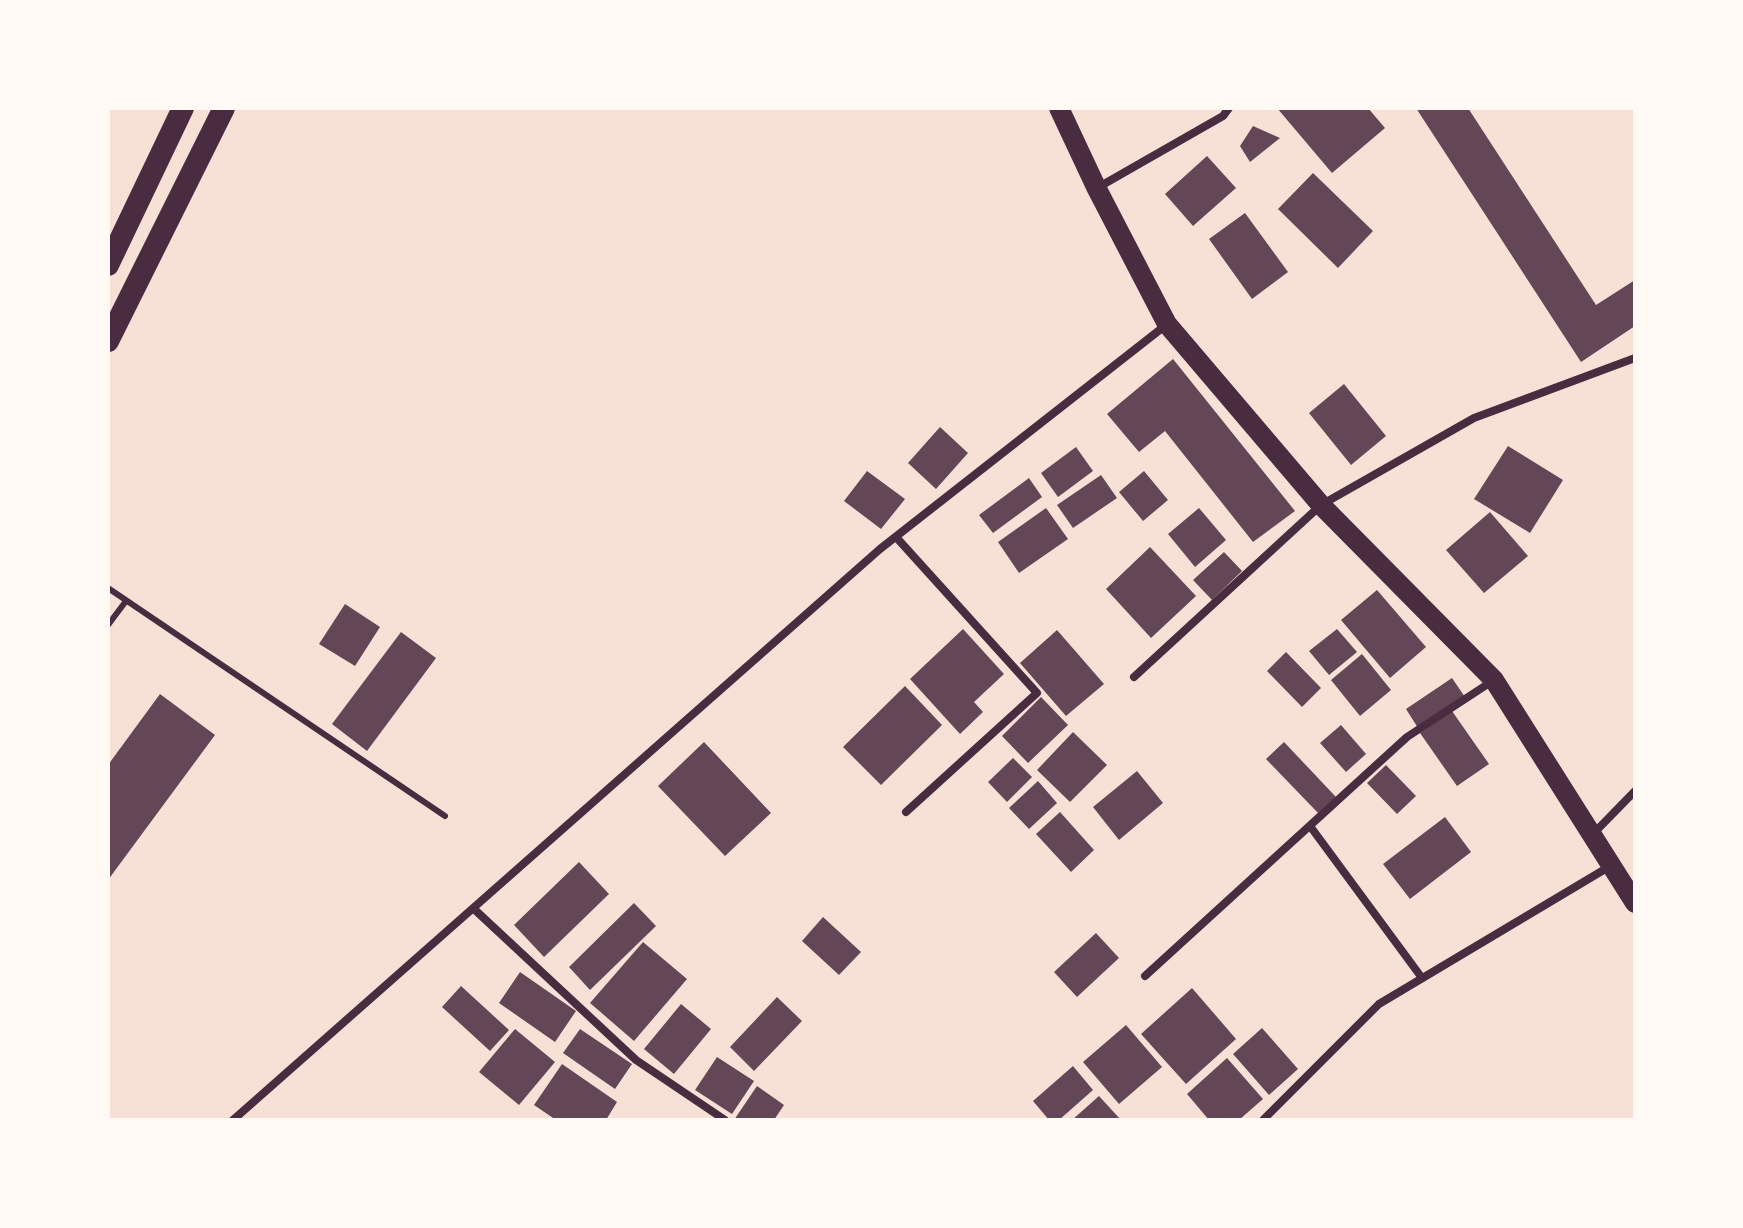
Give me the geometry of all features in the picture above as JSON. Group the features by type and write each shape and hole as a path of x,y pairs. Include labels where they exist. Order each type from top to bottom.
{"highway":[{"path":"108,265 183,108"},
{"path":"108,341 224,108"}],"main road":[{"path":"1059,108 1167,324 1321,505 1494,680 1635,903"}],"street":[{"path":"1097,189 1223,116 1229,108"},
{"path":"233,1120 896,537 1167,324"},
{"path":"1134,677 1321,505 1474,418 1635,358"},
{"path":"896,537 1037,693 906,812"},
{"path":"1145,976 1407,737 1494,680"},
{"path":"1592,835 1635,791"},
{"path":"1310,826 1422,978"},
{"path":"1263,1120 1379,1004 1612,865"},
{"path":"474,909 636,1060 725,1120"}],"lane":[{"path":"108,588 445,816"},
{"path":"108,625 126,601"}],"building":[{"path":"1277,108 1368,108 1385,128 1332,173"},
{"path":"1416,108 1468,108 1596,305 1635,280 1635,326 1581,362"},
{"path":"1253,126 1280,138 1250,162 1240,146"},
{"path":"1207,156 1236,188 1193,226 1165,194"},
{"path":"1313,173 1373,231 1338,268 1278,209"},
{"path":"1245,213 1288,272 1252,299 1209,239"},
{"path":"1173,359 1295,511 1253,542 1165,431 1139,452 1107,414"},
{"path":"1344,384 1386,436 1351,465 1309,413"},
{"path":"940,427 968,453 936,489 908,463"},
{"path":"1508,446 1563,480 1530,533 1474,499"},
{"path":"1076,447 1093,471 1058,497 1041,473"},
{"path":"867,471 905,499 881,529 844,501"},
{"path":"1144,471 1168,500 1143,521 1119,492"},
{"path":"1101,475 1117,498 1073,528 1057,505"},
{"path":"1029,478 1042,497 993,533 979,515"},
{"path":"1046,508 1068,539 1019,573 998,542"},
{"path":"1199,508 1226,540 1195,567 1168,534"},
{"path":"1490,512 1528,556 1484,593 1446,550"},
{"path":"1150,547 1196,596 1151,638 1106,589"},
{"path":"1224,552 1242,571 1212,600 1193,580"},
{"path":"1377,590 1426,647 1390,678 1341,620"},
{"path":"345,604 380,627 355,666 319,644"},
{"path":"963,629 1004,674 974,702 983,712 960,734 910,679"},
{"path":"1337,629 1357,652 1329,675 1309,651"},
{"path":"1057,630 1104,684 1066,716 1020,663"},
{"path":"401,632 436,658 367,751 332,724"},
{"path":"1286,652 1321,688 1302,707 1267,671"},
{"path":"1362,654 1391,690 1360,716 1331,680"},
{"path":"1452,678 1465,697 1418,728 1406,709"},
{"path":"905,686 942,725 881,785 843,747"},
{"path":"160,694 215,735 108,880 108,765"},
{"path":"1041,697 1068,725 1028,763 1002,736"},
{"path":"1452,711 1489,764 1457,786 1420,733"},
{"path":"1341,725 1366,754 1346,772 1320,743"},
{"path":"1073,732 1107,765 1070,802 1037,770"},
{"path":"704,742 771,813 725,856 658,786"},
{"path":"1284,742 1336,797 1319,814 1266,759"},
{"path":"1013,758 1032,777 1007,802 988,782"},
{"path":"1386,765 1416,796 1397,814 1367,783"},
{"path":"1137,771 1163,803 1119,840 1093,807"},
{"path":"1038,781 1057,803 1029,829 1009,808"},
{"path":"1060,812 1094,850 1071,872 1036,834"},
{"path":"1445,817 1471,852 1410,899 1383,864"},
{"path":"579,862 609,894 544,957 514,925"},
{"path":"634,903 656,926 590,990 569,967"},
{"path":"823,917 861,952 839,975 802,941"},
{"path":"1096,933 1119,958 1077,997 1054,972"},
{"path":"643,942 687,979 634,1041 590,1003"},
{"path":"520,972 576,1011 555,1042 499,1003"},
{"path":"461,986 509,1030 490,1051 442,1007"},
{"path":"1192,988 1236,1039 1186,1084 1141,1034"},
{"path":"777,997 802,1021 754,1071 730,1047"},
{"path":"681,1004 711,1029 674,1074 644,1049"},
{"path":"1126,1025 1162,1067 1119,1104 1083,1062"},
{"path":"1262,1028 1298,1069 1269,1095 1233,1054"},
{"path":"515,1029 555,1062 519,1105 479,1072"},
{"path":"580,1029 632,1064 615,1089 563,1053"},
{"path":"717,1057 754,1081 732,1114 695,1090"},
{"path":"1227,1058 1263,1099 1239,1120 1209,1120 1187,1094"},
{"path":"562,1064 617,1102 606,1120 556,1120 534,1105"},
{"path":"1073,1066 1093,1090 1059,1120 1049,1120 1033,1101"},
{"path":"757,1086 784,1105 774,1120 734,1120"},
{"path":"1099,1096 1121,1120 1072,1120"}]}
